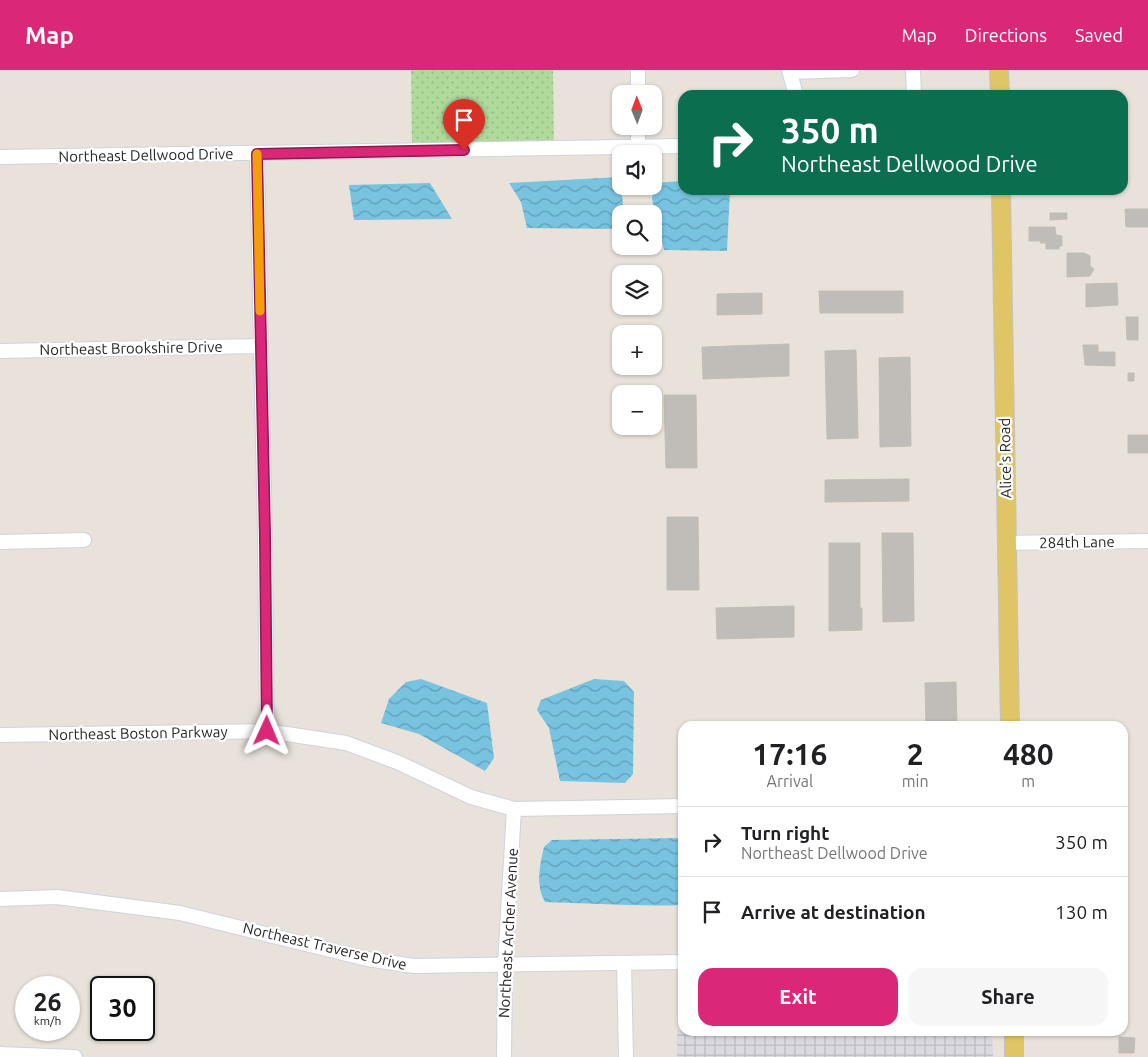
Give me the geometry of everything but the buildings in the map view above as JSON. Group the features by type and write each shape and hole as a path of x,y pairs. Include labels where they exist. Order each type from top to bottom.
{"main road":[{"path":"999,70 1000,90"},
{"name":"Alice's Road","path":"1001,195 1010,721"},
{"path":"1014,1036 1014,1057"}],"street":[{"path":"638,70 638,85"},
{"path":"795,90 789,71 852,70"},
{"path":"914,70 914,90"},
{"name":"Northeast Dellwood Drive","path":"662,146 678,146"},
{"name":"Northeast Dellwood Drive","path":"0,158 612,147"},
{"path":"257,154 267,731"},
{"name":"Northeast Brookshire Drive","path":"0,351 261,346"},
{"path":"0,542 84,540"},
{"name":"284th Lane","path":"1007,543 1148,541"},
{"name":"Northeast Boston Parkway","path":"0,736 267,731 346,743 397,762 471,797 514,809 678,806"},
{"name":"Northeast Archer Avenue","path":"504,1057 505,964 514,809"},
{"name":"Northeast Traverse Drive","path":"0,899 57,897 180,913 367,959 414,966 678,962"},
{"path":"624,962 626,1057"},
{"path":"0,1054 75,1057"}],"shaded area":[{"path":"677,1030 678,1036 992,1036 993,1057 677,1057"}],"green space":[{"path":"411,70 553,70 554,141 412,145"}],"water":[{"path":"612,177 612,195 622,195 623,205 612,205 612,229 527,228 521,202 509,183"},
{"path":"678,181 678,195 730,195 727,251 664,250 662,242 662,205 653,205 652,195 662,195 662,182"},
{"path":"430,183 452,219 354,220 349,185"},
{"path":"421,679 487,703 494,758 485,771 419,734 381,723 389,699 406,682"},
{"path":"594,679 624,681 634,692 633,774 625,783 560,781 549,728 537,710 541,700"},
{"path":"678,838 678,905 545,902 540,888 539,875 544,847 552,840"}],"slow traffic":[{"path":"257,154 260,311"}],"route":[{"path":"267,731 257,154 464,150"}]}
